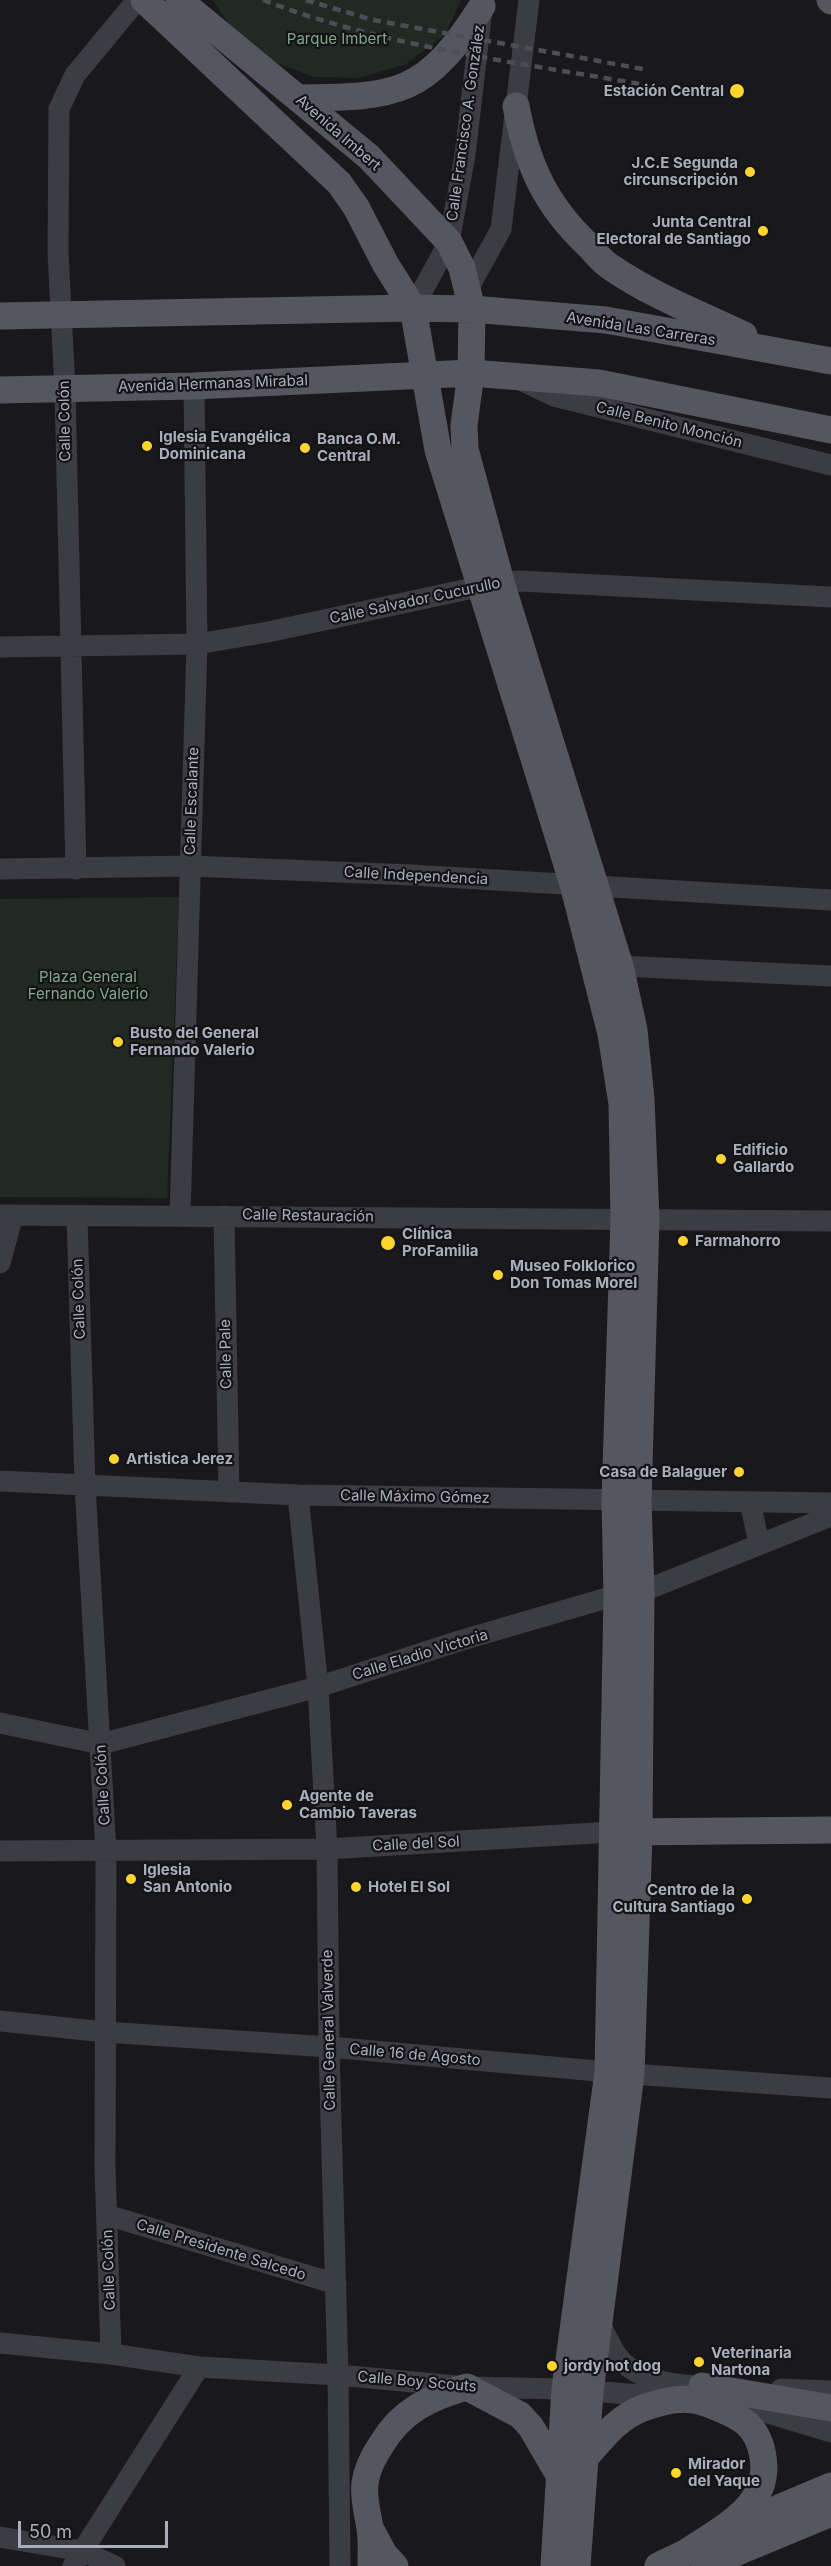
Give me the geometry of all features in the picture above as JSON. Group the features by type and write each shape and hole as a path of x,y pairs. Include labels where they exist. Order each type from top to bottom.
{"main road":[{"path":"144,0 339,183 356,207 386,265 412,308 438,450 491,583 609,970 611,1034 622,1104 635,1219 626,1500 639,1833 600,2324 578,2391 585,2458 566,2559"},
{"name":"Avenida Imbert","path":"179,0 369,157 449,242 462,268 470,299 471,373 464,425 465,450 491,583"},
{"path":"298,98 356,97 388,93 417,82 442,61 465,34 482,3"},
{"path":"516,106 531,168 547,198 579,237 610,267 644,288 780,352"},
{"name":"Avenida Las Carreras","path":"412,308 470,299 606,320 831,361"},
{"path":"0,316 412,308"},
{"path":"425,375 512,374 599,383 831,430"},
{"name":"Avenida Hermanas Mirabal","path":"0,390 194,386 425,375"},
{"path":"566,2559 559,2475 578,2391 620,2073 612,1832 629,1593"},
{"name":"Calle del Sol","path":"612,1832 831,1830"},
{"path":"371,2566 370,2529 364,2504 365,2481 371,2460 398,2420 418,2405 441,2394 467,2387 520,2415 531,2427 559,2475"},
{"path":"585,2458 624,2418 642,2408 697,2393 831,2408"},
{"path":"696,2559 742,2511 760,2488 763,2472 762,2453 756,2435 747,2423 697,2393"},
{"path":"696,2559 831,2486"},
{"path":"658,2566 696,2559 831,2513"},
{"path":"370,2529 384,2554 395,2566"}],"street":[{"name":"Calle Colón","path":"76,869 65,389 57,206 59,109 75,75 137,0"},
{"path":"470,299 501,229 529,0"},
{"name":"Calle Francisco A. González","path":"412,308 449,242 465,155 482,3"},
{"name":"Calle Benito Monción","path":"512,374 554,396 831,465"},
{"name":"Calle Escalante","path":"180,1215 196,644 194,386"},
{"name":"Calle Salvador Cucurullo","path":"0,646 196,644 268,633 491,583 520,581 831,597"},
{"name":"Calle Independencia","path":"0,869 190,866 584,885 831,900"},
{"path":"609,970 831,976"},
{"path":"0,1263 7,1215"},
{"name":"Calle Restauración","path":"7,1215 831,1221"},
{"name":"Calle Colón","path":"77,1216 85,1485 106,1852 105,2032 111,2354"},
{"name":"Calle Pale","path":"224,1216 229,1492"},
{"name":"Calle Máximo Gómez","path":"0,1481 298,1496 831,1503"},
{"name":"Calle General Valverde","path":"298,1496 318,1687 327,1849 340,2566"},
{"path":"750,1502 759,1543"},
{"name":"Calle Eladio Victoria","path":"0,1723 101,1744 318,1687 459,1641 629,1593 831,1516"},
{"name":"Calle del Sol","path":"0,1851 327,1849 612,1832"},
{"name":"Calle 16 de Agosto","path":"0,2021 105,2032 329,2047 620,2073 831,2088"},
{"name":"Calle Presidente Salcedo","path":"107,2215 336,2284"},
{"name":"Calle Boy Scouts","path":"600,2324 619,2358 640,2374 831,2432"},
{"name":"Calle Boy Scouts","path":"0,2343 111,2354 199,2367 338,2375 467,2387 697,2393 831,2391"},
{"path":"77,2559 199,2367"},
{"path":"0,2537 77,2559 115,2566"}],"green space":[{"name":"Parque Imbert","path":"213,0 461,0 445,35 406,64 359,78 314,77 271,61 235,33"},
{"name":"Plaza General Fernando Valerio","path":"179,897 167,1198 0,1197 0,899"}],"railway":[{"path":"263,0 356,30 452,52 645,85"},
{"path":"306,0 373,20 648,70"}],"place":[{"name":"Estación Central","path":"737,91"},
{"name":"J.C.E Segunda circunscripción","path":"750,172"},
{"name":"Junta Central Electoral de Santiago","path":"763,231"},
{"name":"Iglesia Evangélica Dominicana","path":"147,446"},
{"name":"Banca O.M. Central","path":"305,448"},
{"name":"Busto del General Fernando Valerio","path":"118,1042"},
{"name":"Edificio Gallardo","path":"721,1159"},
{"name":"Farmahorro","path":"683,1241"},
{"name":"Clínica ProFamilia","path":"388,1243"},
{"name":"Museo Folklorico Don Tomas Morel","path":"498,1275"},
{"name":"Artistica Jerez","path":"114,1459"},
{"name":"Casa de Balaguer","path":"739,1472"},
{"name":"Agente de Cambio Taveras","path":"287,1805"},
{"name":"Iglesia San Antonio","path":"131,1879"},
{"name":"Hotel El Sol","path":"356,1887"},
{"name":"Centro de la Cultura Santiago","path":"747,1899"},
{"name":"Veterinaria Nartona","path":"699,2362"},
{"name":"jordy hot dog","path":"552,2366"},
{"name":"Mirador del Yaque","path":"676,2473"}]}
